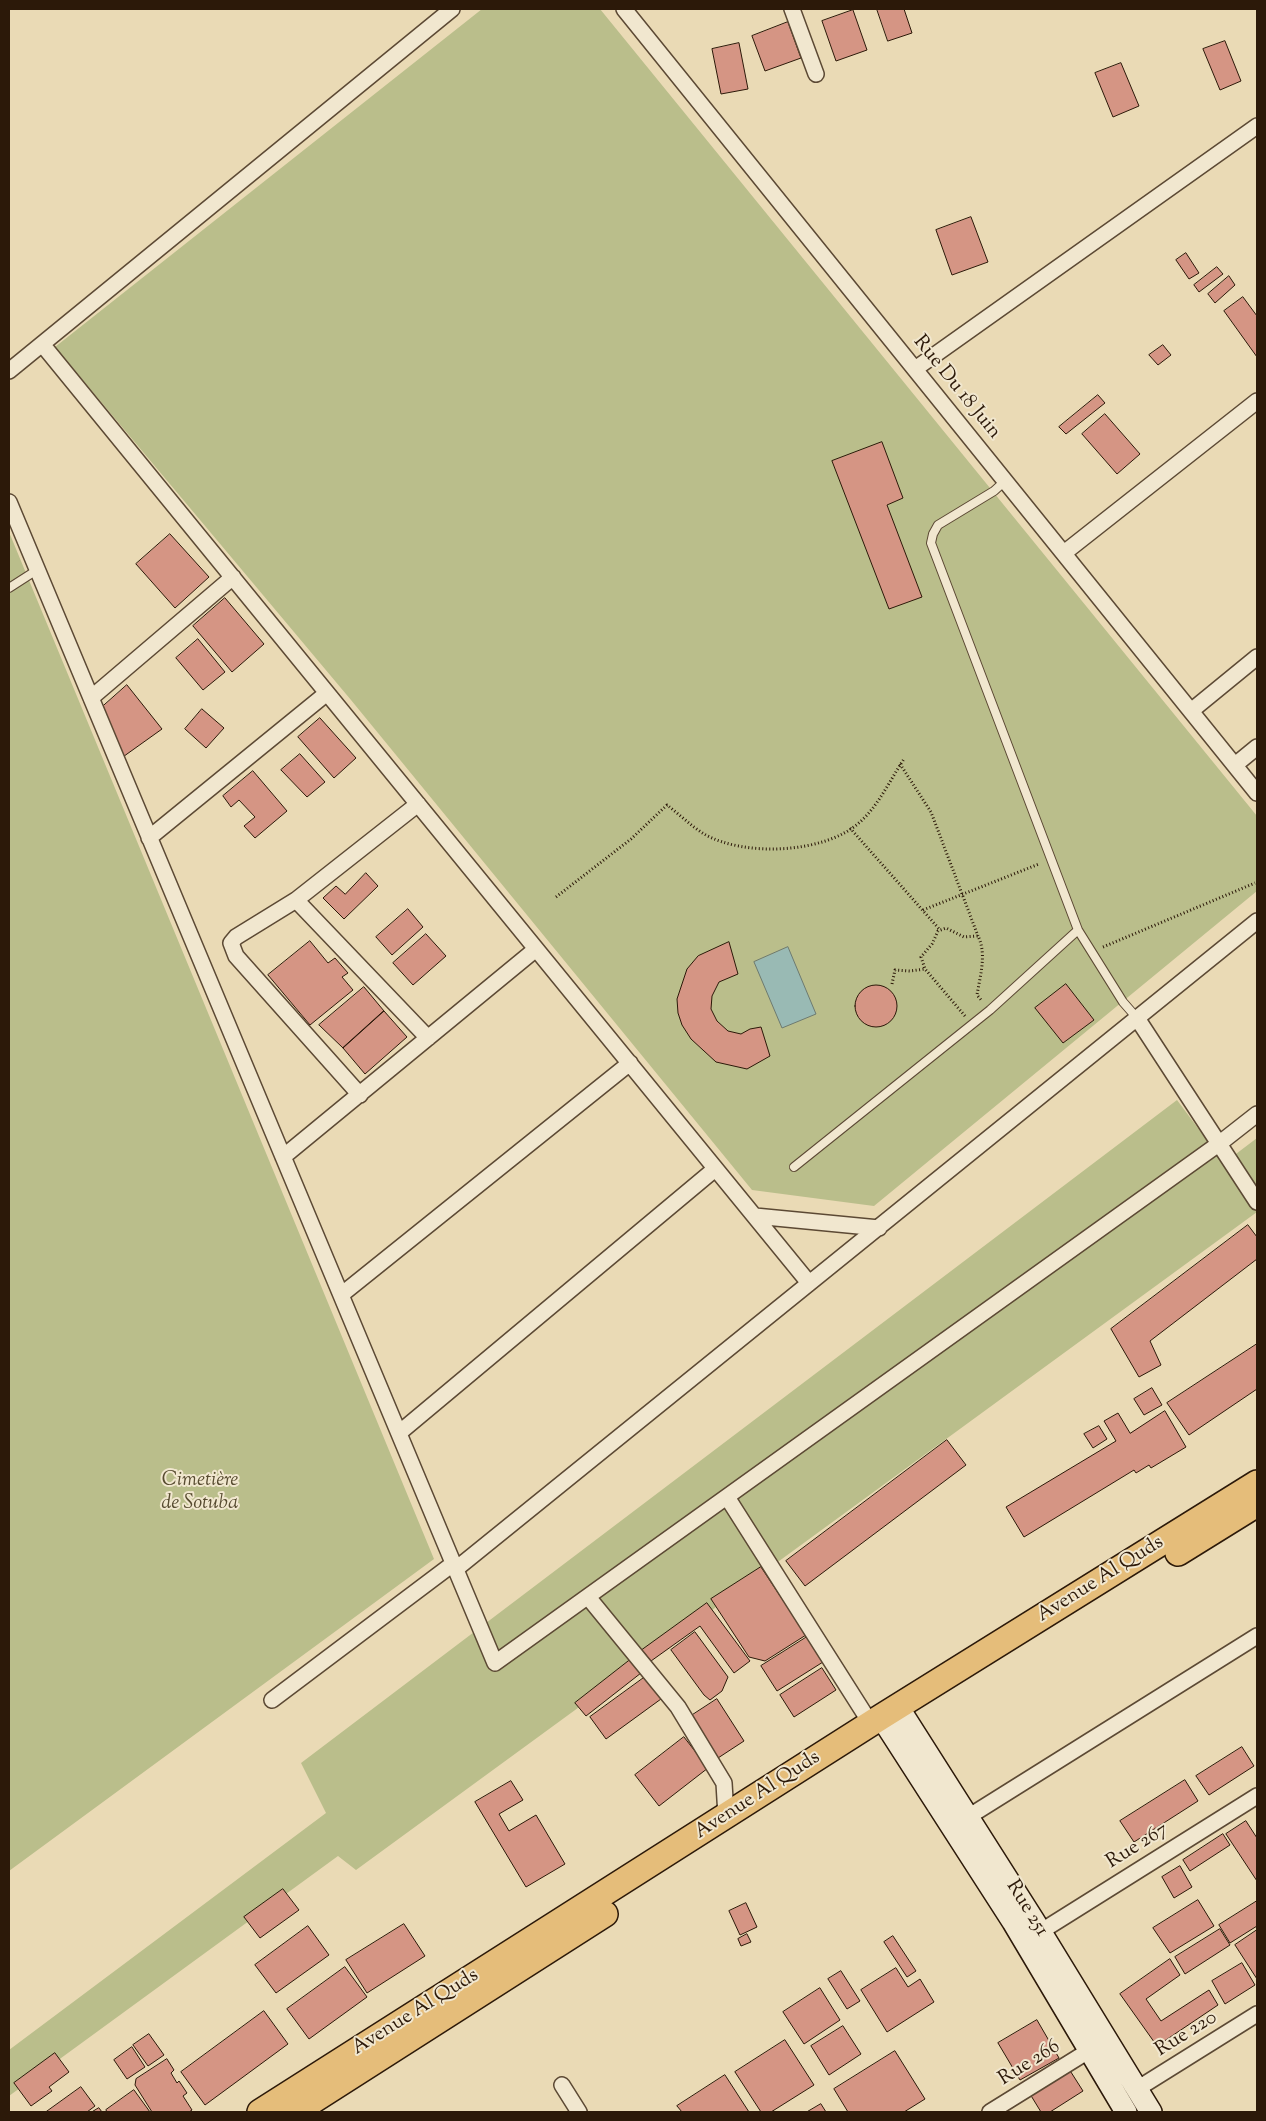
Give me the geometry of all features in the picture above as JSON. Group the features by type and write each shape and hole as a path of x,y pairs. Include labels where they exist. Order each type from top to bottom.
{"main road":[{"name":"Avenue Al Quds","path":"295,2112 889,1720 1257,1482"},
{"name":"Avenue Al Quds","path":"260,2112 726,1816 1257,1504"},
{"name":"Rue 251","path":"889,1720 968,1817 1152,2112"},
{"name":"Rue 251","path":"889,1720 1009,1915 1126,2112"}],"street":[{"path":"9,371 452,9"},
{"name":"Rue Du 18 Juin","path":"624,9 1257,793"},
{"path":"792,9 816,74"},
{"path":"915,369 1257,126"},
{"path":"42,344 809,1283"},
{"path":"1064,553 1257,401"},
{"path":"9,502 496,1663 1220,1143 1257,1114"},
{"path":"91,698 233,577"},
{"path":"1191,711 1257,657"},
{"path":"150,838 327,693"},
{"path":"1235,765 1257,747"},
{"path":"360,1094 236,956 231,943 236,937 296,900 418,804"},
{"path":"296,900 428,1038"},
{"path":"272,1700 455,1566 879,1228 1257,921"},
{"path":"283,1157 536,949"},
{"path":"1137,1018 1257,1202"},
{"path":"341,1295 630,1063"},
{"path":"399,1433 716,1168"},
{"path":"754,1216 879,1228"},
{"path":"726,1497 889,1720"},
{"path":"588,1597 678,1707 724,1783 726,1816"},
{"path":"968,1817 1257,1636"},
{"name":"Rue 267","path":"1040,1932 1257,1796"},
{"name":"Rue 220","path":"1137,2089 1257,2014"},
{"name":"Rue 266","path":"990,2112 1090,2050"},
{"path":"562,2084 579,2112"}],"lane":[{"path":"1005,481 994,491 938,524 932,534 931,543 1078,930 1123,1002 1137,1018"},
{"path":"9,588 37,570"},
{"path":"794,1167 990,1010 1078,930"}],"path":[{"path":"556,897 631,838 667,805 704,834 737,845 772,850 801,846 834,838 860,822 883,793 904,759"},
{"path":"900,764 931,812 982,946 977,995"},
{"path":"850,828 940,930"},
{"path":"923,910 1051,859"},
{"path":"1091,952 1255,883"},
{"path":"972,1024 925,969 921,957 932,944 940,930 946,928 964,937 978,936"},
{"path":"892,984 895,970 925,969"}],"green space":[{"path":"482,9 600,9 1257,816 1257,891 874,1206 752,1190 351,700 55,347"},
{"name":"Cimetière de Sotuba","path":"9,532 434,1559 9,1871"},
{"path":"1177,1100 1224,1163 1257,1138 1257,1212 356,1870 338,1856 9,2096 9,2050 326,1813 301,1763"}],"water":[{"path":"788,947 816,1014 782,1028 754,962"}],"building":[{"path":"877,9 904,9 912,33 888,41"},
{"path":"853,10 867,50 836,61 822,21"},
{"path":"788,22 801,58 765,71 752,36"},
{"path":"1225,41 1241,81 1220,90 1203,49"},
{"path":"739,43 748,89 721,94 712,49"},
{"path":"1121,63 1139,106 1113,117 1095,73"},
{"path":"971,217 988,262 952,275 936,230"},
{"path":"1186,253 1199,273 1189,279 1176,260"},
{"path":"1217,267 1223,274 1199,292 1194,285"},
{"path":"1229,276 1235,285 1215,303 1208,294"},
{"path":"1243,297 1257,316 1257,357 1224,311"},
{"path":"1163,345 1171,355 1158,365 1149,355"},
{"path":"1098,395 1105,403 1066,434 1059,427"},
{"path":"1105,414 1140,454 1117,474 1082,434"},
{"path":"882,442 903,498 887,505 922,597 889,609 832,461"},
{"path":"170,534 209,577 175,608 136,564"},
{"path":"225,598 264,644 232,672 193,626"},
{"path":"198,639 225,672 203,690 176,658"},
{"path":"127,685 162,729 120,759 100,709"},
{"path":"202,709 224,728 206,748 185,729"},
{"path":"320,718 356,758 334,778 298,737"},
{"path":"300,754 325,782 307,797 281,770"},
{"path":"253,771 287,811 255,838 244,826 255,817 239,800 231,807 223,796"},
{"path":"366,873 378,886 344,919 323,898 336,886 345,894"},
{"path":"408,909 423,927 392,955 376,937"},
{"path":"426,934 446,956 413,985 393,963"},
{"path":"310,941 328,963 335,958 348,973 342,977 353,990 310,1025 268,975"},
{"path":"729,942 738,974 719,982 712,996 711,1009 717,1021 728,1031 741,1034 750,1029 761,1027 770,1056 747,1069 716,1062 691,1039 682,1025 678,1013 677,999 687,969 698,956"},
{"path":"1066,984 1094,1020 1063,1043 1035,1008"},
{"path":"876,985 891,991 897,1006 891,1021 876,1027 861,1021 855,1006 861,991"},
{"path":"364,987 384,1011 343,1048 319,1025"},
{"path":"384,1011 407,1037 365,1074 343,1048"},
{"path":"1248,1225 1257,1237 1257,1259 1150,1341 1161,1365 1139,1377 1111,1329"},
{"path":"1257,1344 1257,1389 1189,1435 1167,1403"},
{"path":"1152,1388 1162,1405 1144,1415 1134,1399"},
{"path":"1165,1411 1186,1447 1151,1468 1149,1465 1136,1473 1134,1470 1024,1537 1006,1507 1116,1441 1104,1421 1118,1413 1130,1433"},
{"path":"1099,1426 1107,1439 1093,1448 1084,1434"},
{"path":"947,1440 966,1465 805,1586 786,1561"},
{"path":"761,1567 806,1635 765,1661 749,1657 711,1599"},
{"path":"707,1603 750,1661 734,1673 700,1626 651,1661 642,1650"},
{"path":"695,1632 728,1677 722,1691 710,1700 704,1695 671,1650"},
{"path":"807,1637 823,1662 777,1691 761,1666"},
{"path":"630,1660 641,1673 586,1716 575,1703"},
{"path":"822,1668 836,1690 794,1717 780,1695"},
{"path":"645,1677 661,1699 606,1739 590,1717"},
{"path":"717,1699 744,1741 718,1758 691,1716"},
{"path":"684,1737 708,1768 659,1806 635,1775"},
{"path":"1242,1747 1254,1766 1209,1795 1196,1776"},
{"path":"1185,1780 1198,1801 1134,1842 1120,1821"},
{"path":"511,1781 523,1800 499,1814 509,1831 536,1815 565,1864 526,1887 475,1802"},
{"path":"1246,1821 1257,1838 1257,1881 1226,1834"},
{"path":"1223,1834 1230,1845 1190,1871 1183,1860"},
{"path":"1180,1866 1192,1887 1174,1898 1162,1877"},
{"path":"283,1889 299,1910 260,1938 244,1917"},
{"path":"1198,1900 1214,1926 1170,1953 1153,1928"},
{"path":"1257,1901 1257,1926 1230,1943 1219,1925"},
{"path":"746,1903 757,1927 740,1935 729,1911"},
{"path":"404,1924 425,1956 367,1993 346,1960"},
{"path":"308,1926 329,1955 276,1993 255,1965"},
{"path":"1220,1929 1230,1945 1185,1974 1175,1957"},
{"path":"1257,1930 1257,1979 1235,1945"},
{"path":"747,1934 751,1942 741,1946 738,1939"},
{"path":"893,1936 916,1971 907,1977 884,1942"},
{"path":"1170,1959 1180,1975 1146,1999 1161,2021 1209,1990 1218,2005 1157,2046 1120,1994"},
{"path":"1242,1963 1255,1985 1225,2004 1212,1981"},
{"path":"345,1967 367,1997 309,2039 287,2009"},
{"path":"896,1968 908,1987 920,1979 934,2002 887,2032 861,1990"},
{"path":"841,1971 860,2001 847,2009 828,1979"},
{"path":"820,1988 840,2020 804,2044 783,2012"},
{"path":"264,2011 288,2044 205,2105 181,2072"},
{"path":"1037,2020 1059,2058 1020,2080 998,2043"},
{"path":"843,2026 861,2054 829,2075 811,2046"},
{"path":"149,2034 164,2055 148,2066 133,2045"},
{"path":"785,2040 814,2085 771,2112 761,2112 735,2072"},
{"path":"132,2047 145,2067 127,2079 114,2060"},
{"path":"895,2051 925,2099 904,2112 848,2112 834,2089"},
{"path":"55,2053 69,2072 49,2087 52,2091 31,2106 14,2083"},
{"path":"167,2059 174,2070 171,2073 177,2083 179,2081 187,2093 183,2096 192,2110 189,2112 152,2112 135,2085 136,2079"},
{"path":"1069,2069 1083,2091 1050,2112 1041,2112 1030,2094"},
{"path":"725,2075 749,2112 682,2112 677,2106"},
{"path":"81,2087 95,2106 87,2112 46,2112"},
{"path":"134,2090 150,2112 107,2112 106,2110"},
{"path":"821,2104 826,2112 807,2112"},
{"path":"99,2108 102,2112 92,2112"}]}
